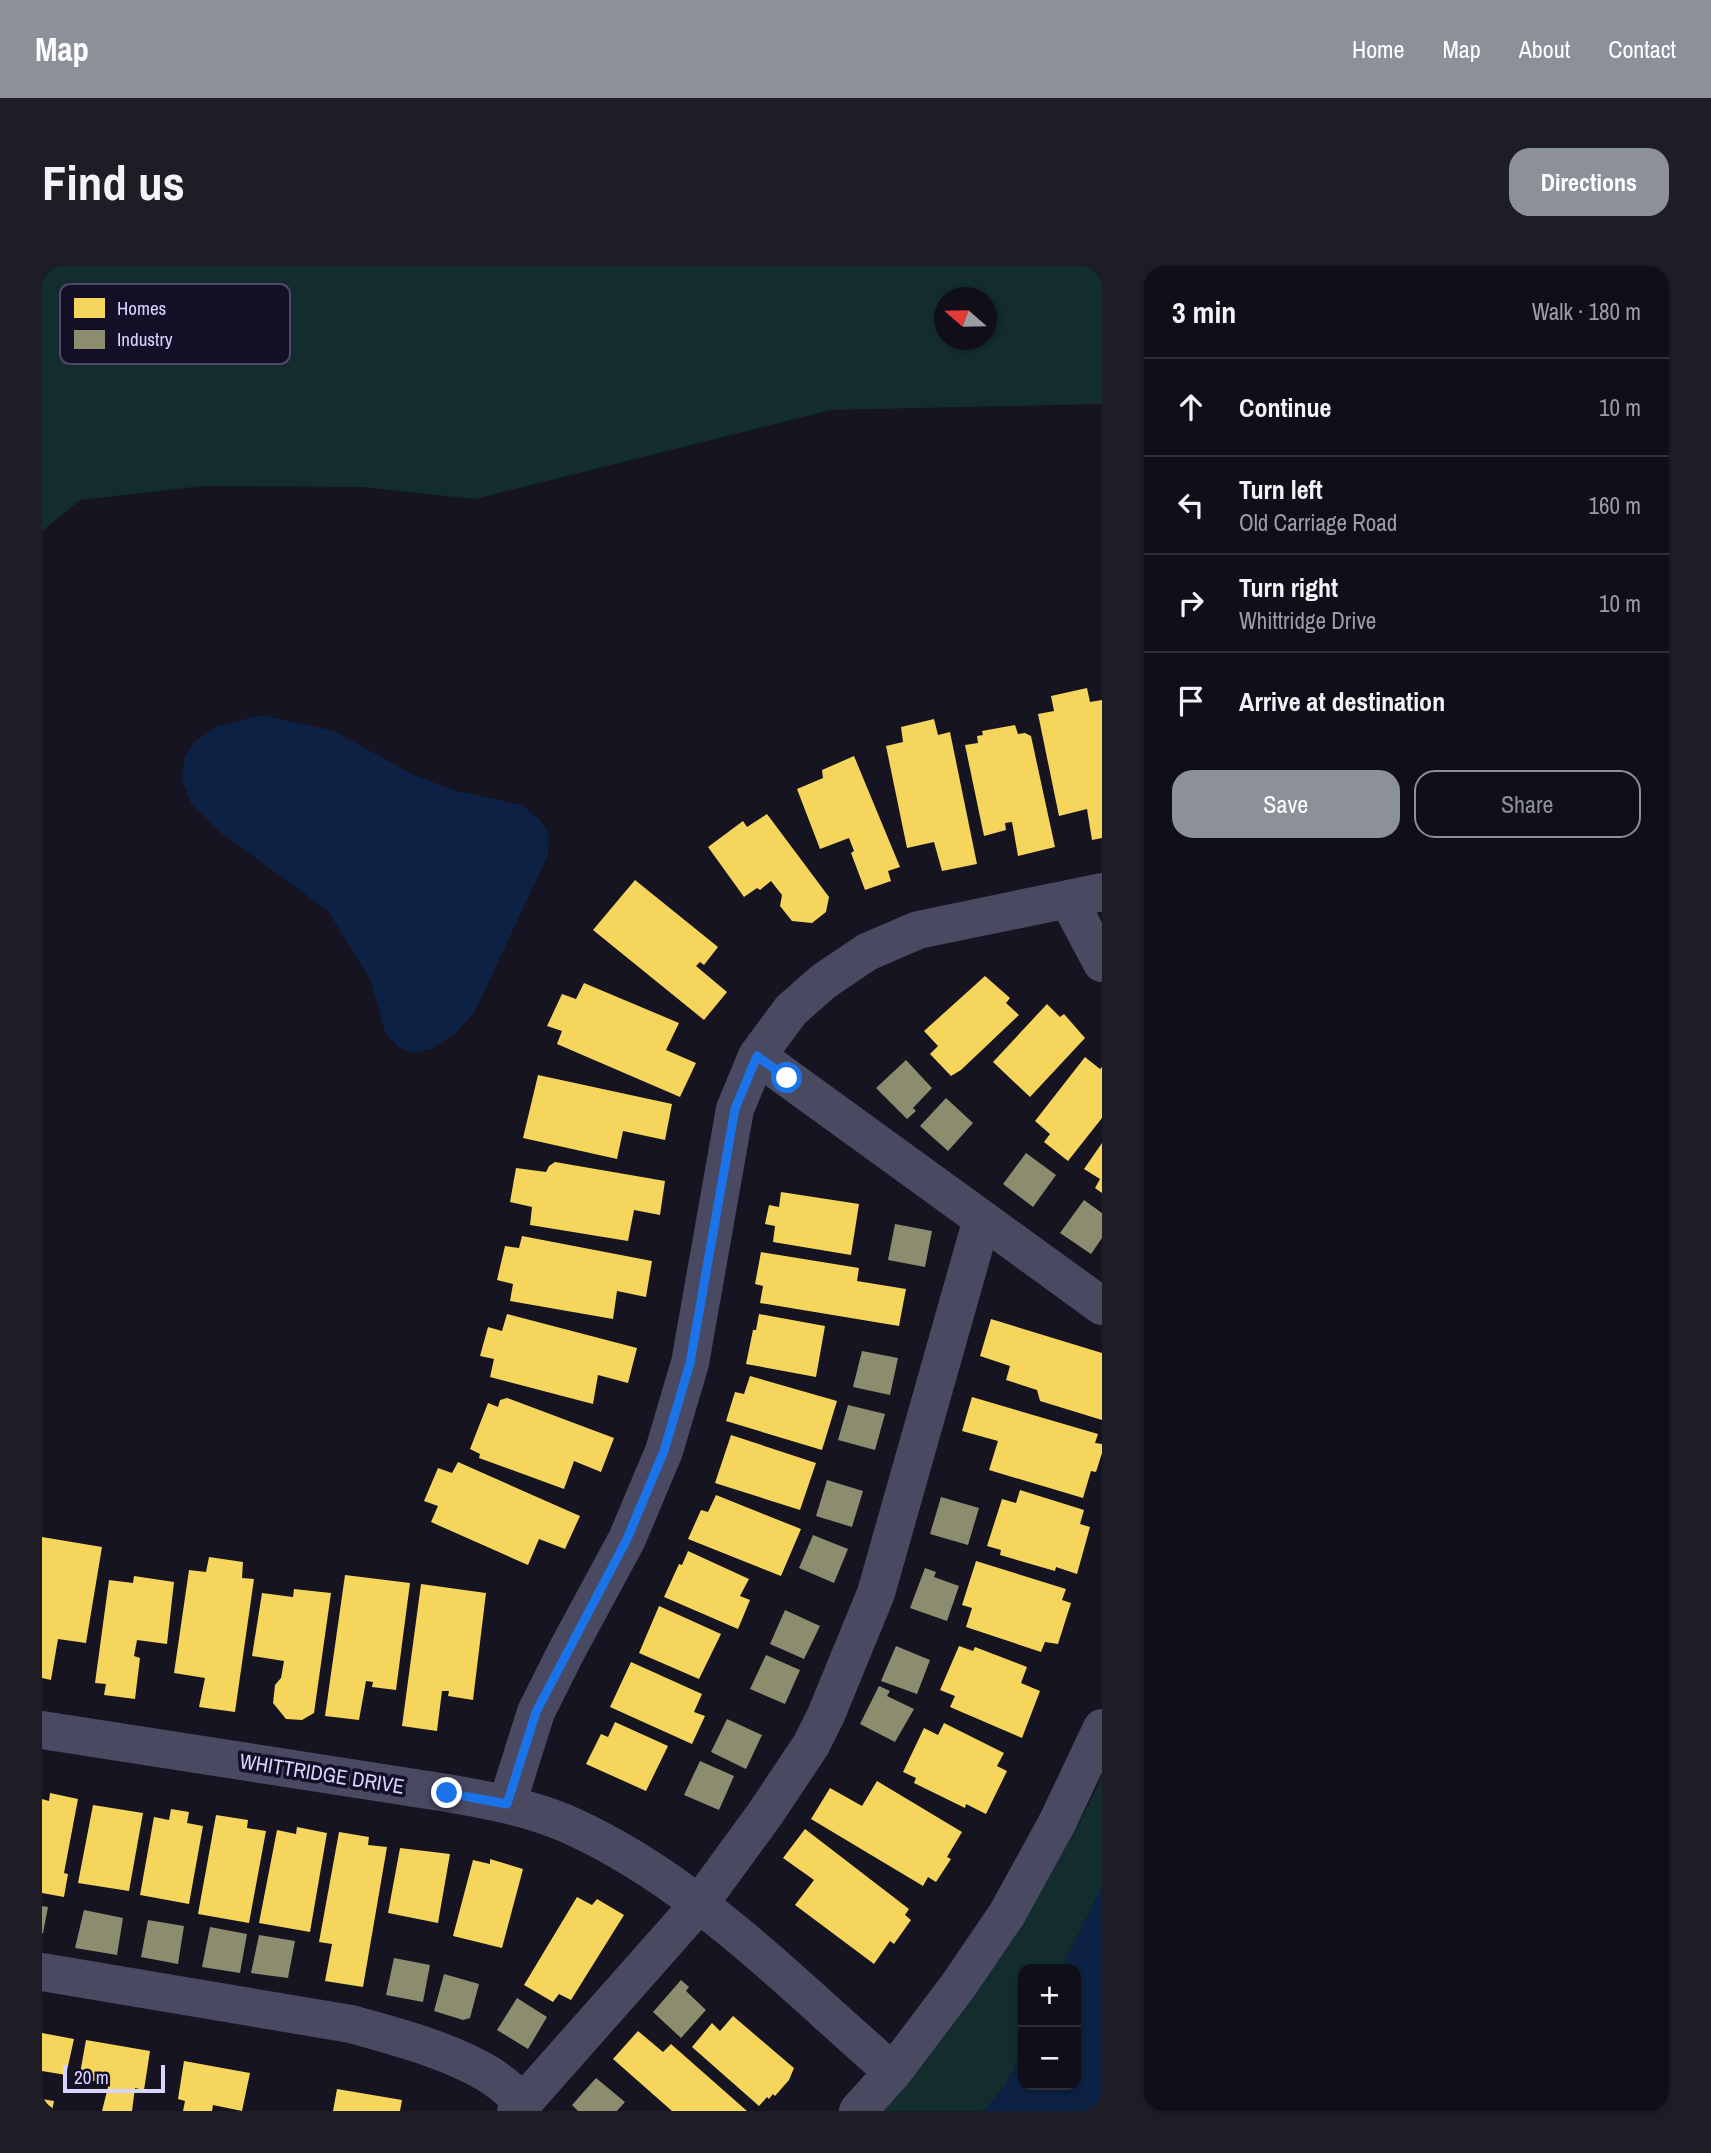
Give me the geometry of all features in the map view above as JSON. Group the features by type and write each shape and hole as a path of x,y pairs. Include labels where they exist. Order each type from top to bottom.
{"street":[{"path":"507,1804 536,1712 627,1539 664,1451 690,1363 735,1109 757,1056 791,1010 824,981 867,952 918,930 1085,896 1102,963"},
{"path":"757,1056 1102,1306"},
{"path":"42,1972 351,2024 465,2062 491,2076 520,2106 700,1903 811,1745 876,1593 982,1219"},
{"path":"858,2111 893,2072 958,1986 1007,1914 1057,1823 1102,1728"},
{"name":"WHITTRIDGE DRIVE","path":"42,1730 507,1804 563,1822 620,1850 700,1903 893,2072"}],"green space":[{"path":"42,266 1102,266 1102,404 831,410 475,499 361,487 203,486 80,500 42,531"},
{"path":"1102,1775 1102,2111 882,2111 933,2050 980,1986 1024,1920 1084,1813"}],"water":[{"path":"261,715 334,731 412,774 453,790 522,805 541,821 549,835 548,855 474,1013 454,1034 431,1049 413,1053 398,1047 386,1034 370,979 328,911 220,832 191,803 182,779 185,756 195,741 216,727"},
{"path":"1102,1886 1102,2111 983,2111 1005,2086 1018,2059 1018,2090 1081,2090 1081,1964 1063,1964"}],"building: Homes":[{"path":"1087,688 1090,702 1102,700 1102,838 1092,840 1087,809 1059,816 1038,714 1054,711 1051,696"},
{"path":"934,719 938,735 950,732 977,864 942,871 934,842 907,848 886,746 903,742 901,727"},
{"path":"1015,725 1018,734 1031,736 1055,847 1018,856 1012,822 1005,823 1006,830 984,836 965,745 978,743 977,736 983,735 982,731"},
{"path":"854,756 900,867 888,871 891,881 865,890 851,853 854,851 849,838 820,849 797,789 823,778 822,770"},
{"path":"767,814 829,897 826,912 812,923 792,921 780,906 782,895 771,881 760,890 757,888 744,897 708,847 743,821 747,827"},
{"path":"635,880 718,947 704,965 700,962 696,966 727,992 704,1020 593,930"},
{"path":"985,976 1010,998 1006,1003 1019,1015 961,1070 951,1076 930,1054 938,1046 924,1031"},
{"path":"584,983 679,1023 666,1050 696,1063 680,1097 557,1044 562,1031 547,1026 562,994 576,999"},
{"path":"1047,1004 1060,1017 1064,1014 1085,1038 1030,1097 993,1062"},
{"path":"1085,1057 1100,1069 1102,1067 1102,1118 1068,1161 1044,1142 1050,1134 1035,1121"},
{"path":"538,1075 672,1104 665,1140 623,1131 617,1159 523,1138"},
{"path":"1102,1143 1102,1193 1095,1188 1100,1179 1084,1169"},
{"path":"555,1162 665,1181 660,1215 634,1210 628,1241 530,1225 532,1207 510,1202 516,1168 546,1172"},
{"path":"781,1192 859,1204 851,1255 773,1242 775,1226 765,1224 769,1205 779,1207"},
{"path":"522,1236 652,1261 646,1297 617,1291 613,1319 510,1301 513,1284 497,1280 505,1246 519,1248"},
{"path":"761,1252 859,1268 857,1281 906,1289 899,1326 760,1303 763,1286 755,1284"},
{"path":"507,1314 637,1348 628,1383 598,1375 593,1404 490,1377 494,1359 480,1356 488,1327 502,1331"},
{"path":"759,1314 825,1326 816,1377 746,1364"},
{"path":"991,1319 1102,1353 1102,1420 1040,1401 1037,1390 1006,1380 1010,1366 980,1356"},
{"path":"750,1376 837,1401 822,1450 726,1421 735,1392 744,1394"},
{"path":"972,1397 1098,1434 1095,1443 1102,1444 1102,1453 1096,1472 1091,1471 1083,1498 989,1470 998,1441 962,1431"},
{"path":"507,1398 614,1438 601,1472 574,1461 564,1489 479,1458 480,1454 470,1449 488,1403 498,1407 500,1400"},
{"path":"731,1435 816,1463 800,1510 715,1483"},
{"path":"458,1462 580,1516 565,1549 539,1539 528,1565 431,1522 438,1506 424,1501 438,1468 452,1473"},
{"path":"1020,1490 1084,1510 1080,1524 1090,1527 1077,1574 1056,1567 1055,1571 1000,1555 1001,1550 987,1546 1002,1499 1016,1503"},
{"path":"716,1495 801,1529 781,1576 688,1539 701,1510 708,1512"},
{"path":"42,1537 102,1547 86,1643 58,1639 51,1680 42,1678"},
{"path":"688,1551 749,1579 740,1596 750,1600 738,1629 664,1597"},
{"path":"209,1557 243,1562 242,1578 254,1579 235,1712 199,1707 205,1678 174,1673 189,1570 206,1572"},
{"path":"976,1561 1066,1589 1062,1600 1071,1603 1058,1644 1045,1642 1041,1652 966,1627 972,1608 962,1605"},
{"path":"345,1575 410,1583 396,1690 372,1687 373,1682 366,1681 359,1720 325,1716"},
{"path":"134,1576 174,1582 167,1644 137,1640 134,1656 140,1658 135,1699 104,1695 106,1684 95,1683 109,1580 133,1583"},
{"path":"421,1584 486,1593 473,1700 448,1696 449,1691 442,1691 437,1731 402,1726"},
{"path":"294,1589 331,1593 314,1713 302,1720 286,1719 273,1703 275,1685 281,1678 284,1661 252,1656 262,1593 293,1597"},
{"path":"659,1606 721,1634 699,1679 639,1653"},
{"path":"959,1646 973,1651 975,1647 1027,1667 1021,1683 1040,1691 1022,1738 950,1707 955,1696 940,1690"},
{"path":"631,1662 702,1694 694,1712 705,1716 692,1744 610,1707"},
{"path":"615,1722 668,1746 646,1791 586,1764 601,1734 608,1737"},
{"path":"944,1723 1004,1753 997,1766 1007,1771 986,1814 966,1804 965,1808 914,1783 916,1778 903,1772 924,1728 938,1735"},
{"path":"877,1781 962,1832 947,1857 951,1859 936,1882 928,1877 923,1886 811,1819 830,1788 862,1806"},
{"path":"50,1793 78,1799 64,1873 68,1874 64,1897 42,1893 42,1799 49,1801"},
{"path":"93,1805 143,1813 129,1891 78,1883"},
{"path":"171,1809 189,1812 187,1823 203,1826 189,1904 140,1895 154,1817 169,1820"},
{"path":"216,1815 248,1820 247,1828 266,1831 249,1923 198,1914"},
{"path":"297,1827 327,1833 310,1932 259,1923 277,1830 296,1834"},
{"path":"805,1829 909,1909 905,1915 911,1920 894,1944 890,1941 874,1964 795,1905 814,1880 783,1858"},
{"path":"339,1832 369,1837 368,1845 387,1847 363,1987 325,1981 332,1944 319,1942"},
{"path":"400,1848 450,1854 438,1923 388,1913"},
{"path":"490,1859 523,1869 502,1948 453,1936 473,1860 490,1864"},
{"path":"577,1897 592,1905 597,1899 624,1915 571,2000 559,1994 553,2002 524,1985"},
{"path":"733,2016 794,2068 789,2080 775,2096 773,2094 769,2099 767,2097 759,2106 692,2047 712,2023 720,2031"},
{"path":"638,2031 663,2052 671,2044 747,2111 672,2111 613,2059"},
{"path":"42,2033 74,2039 66,2075 42,2071"},
{"path":"86,2040 150,2051 144,2090 135,2088 132,2111 102,2111 109,2083 79,2079"},
{"path":"184,2061 250,2073 242,2111 213,2105 212,2111 183,2111 185,2101 178,2099"},
{"path":"337,2089 402,2100 400,2111 333,2111"},
{"path":"42,2099 54,2101 52,2111 42,2111"}],"building: Industry":[{"path":"906,1060 932,1088 913,1108 916,1111 907,1119 876,1088"},
{"path":"946,1098 973,1123 948,1151 920,1126"},
{"path":"1026,1153 1056,1175 1033,1207 1003,1184"},
{"path":"1084,1200 1102,1213 1102,1238 1091,1254 1060,1233"},
{"path":"895,1224 932,1231 925,1267 888,1260"},
{"path":"862,1351 898,1358 890,1395 853,1387"},
{"path":"848,1405 885,1414 875,1450 838,1440"},
{"path":"827,1480 863,1491 852,1527 816,1516"},
{"path":"941,1497 979,1508 968,1545 930,1534"},
{"path":"813,1535 848,1549 834,1583 799,1568"},
{"path":"925,1568 936,1572 934,1577 959,1586 947,1621 910,1608"},
{"path":"785,1610 820,1626 804,1659 770,1644"},
{"path":"896,1646 930,1660 917,1694 881,1681"},
{"path":"766,1655 800,1670 785,1704 750,1689"},
{"path":"879,1686 890,1691 887,1696 914,1709 895,1742 860,1724"},
{"path":"727,1719 762,1735 746,1769 711,1752"},
{"path":"700,1761 734,1776 719,1810 684,1795"},
{"path":"42,1906 48,1907 43,1933 42,1933"},
{"path":"84,1910 123,1918 117,1955 75,1948"},
{"path":"148,1920 184,1926 178,1964 141,1957"},
{"path":"210,1927 247,1934 240,1973 202,1967"},
{"path":"259,1935 295,1941 288,1978 251,1973"},
{"path":"394,1958 430,1965 423,2002 386,1995"},
{"path":"444,1974 479,1984 470,2018 463,2020 434,2011"},
{"path":"681,1980 689,1987 686,1991 706,2010 681,2038 653,2012"},
{"path":"517,1998 547,2017 528,2049 497,2030"},
{"path":"596,2078 625,2102 617,2111 578,2111 572,2105"}],"route":[{"path":"447,1793 507,1804 536,1712 627,1539 664,1451 690,1363 735,1109 757,1056 787,1078"}]}
